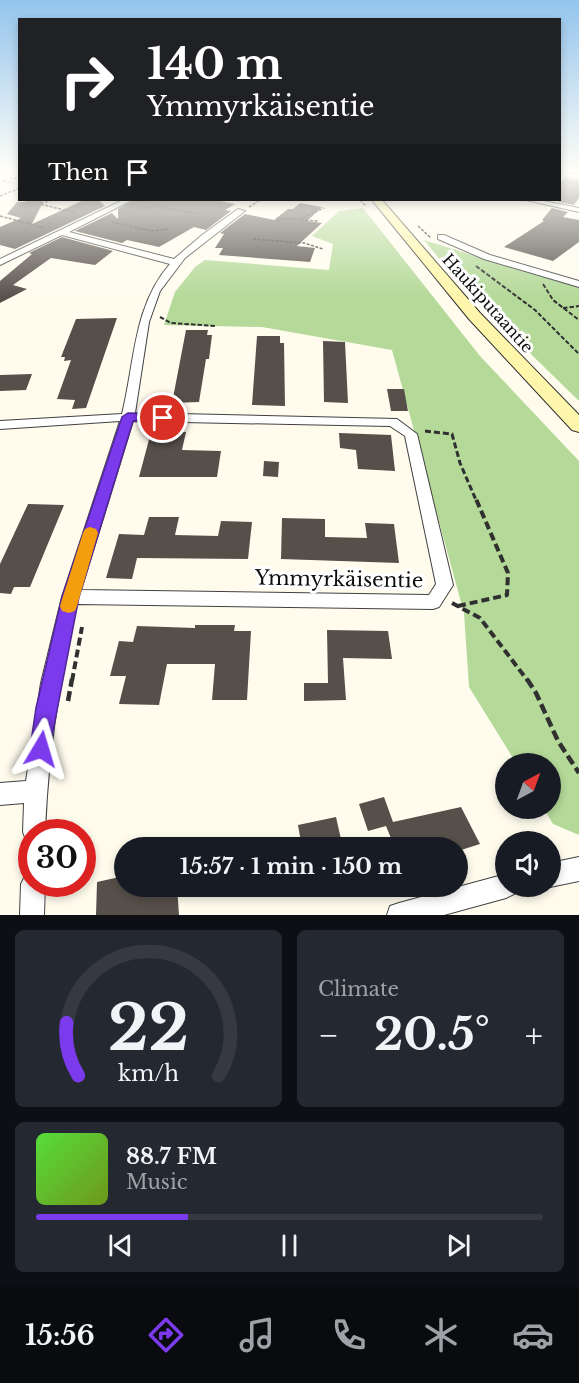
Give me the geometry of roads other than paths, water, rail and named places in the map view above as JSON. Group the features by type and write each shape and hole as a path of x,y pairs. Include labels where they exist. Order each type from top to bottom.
{"main road":[{"name":"Haukiputaantie","path":"388,214 418,253 579,426"}],"street":[{"path":"0,262 100,214"},
{"path":"34,819 35,791 46,708 70,597 128,417 140,340 156,290 177,263 207,235 241,214"},
{"path":"61,232 177,263"},
{"path":"438,238 488,257 564,277 579,284"},
{"path":"0,424 128,417"},
{"name":"Ymmyrkäisentie","path":"70,597 433,602 445,585 411,434 405,428 393,422 128,417"},
{"path":"0,794 35,791"},
{"path":"561,872 579,869"},
{"path":"399,915 495,889"},
{"path":"32,915 33,897"}]}
